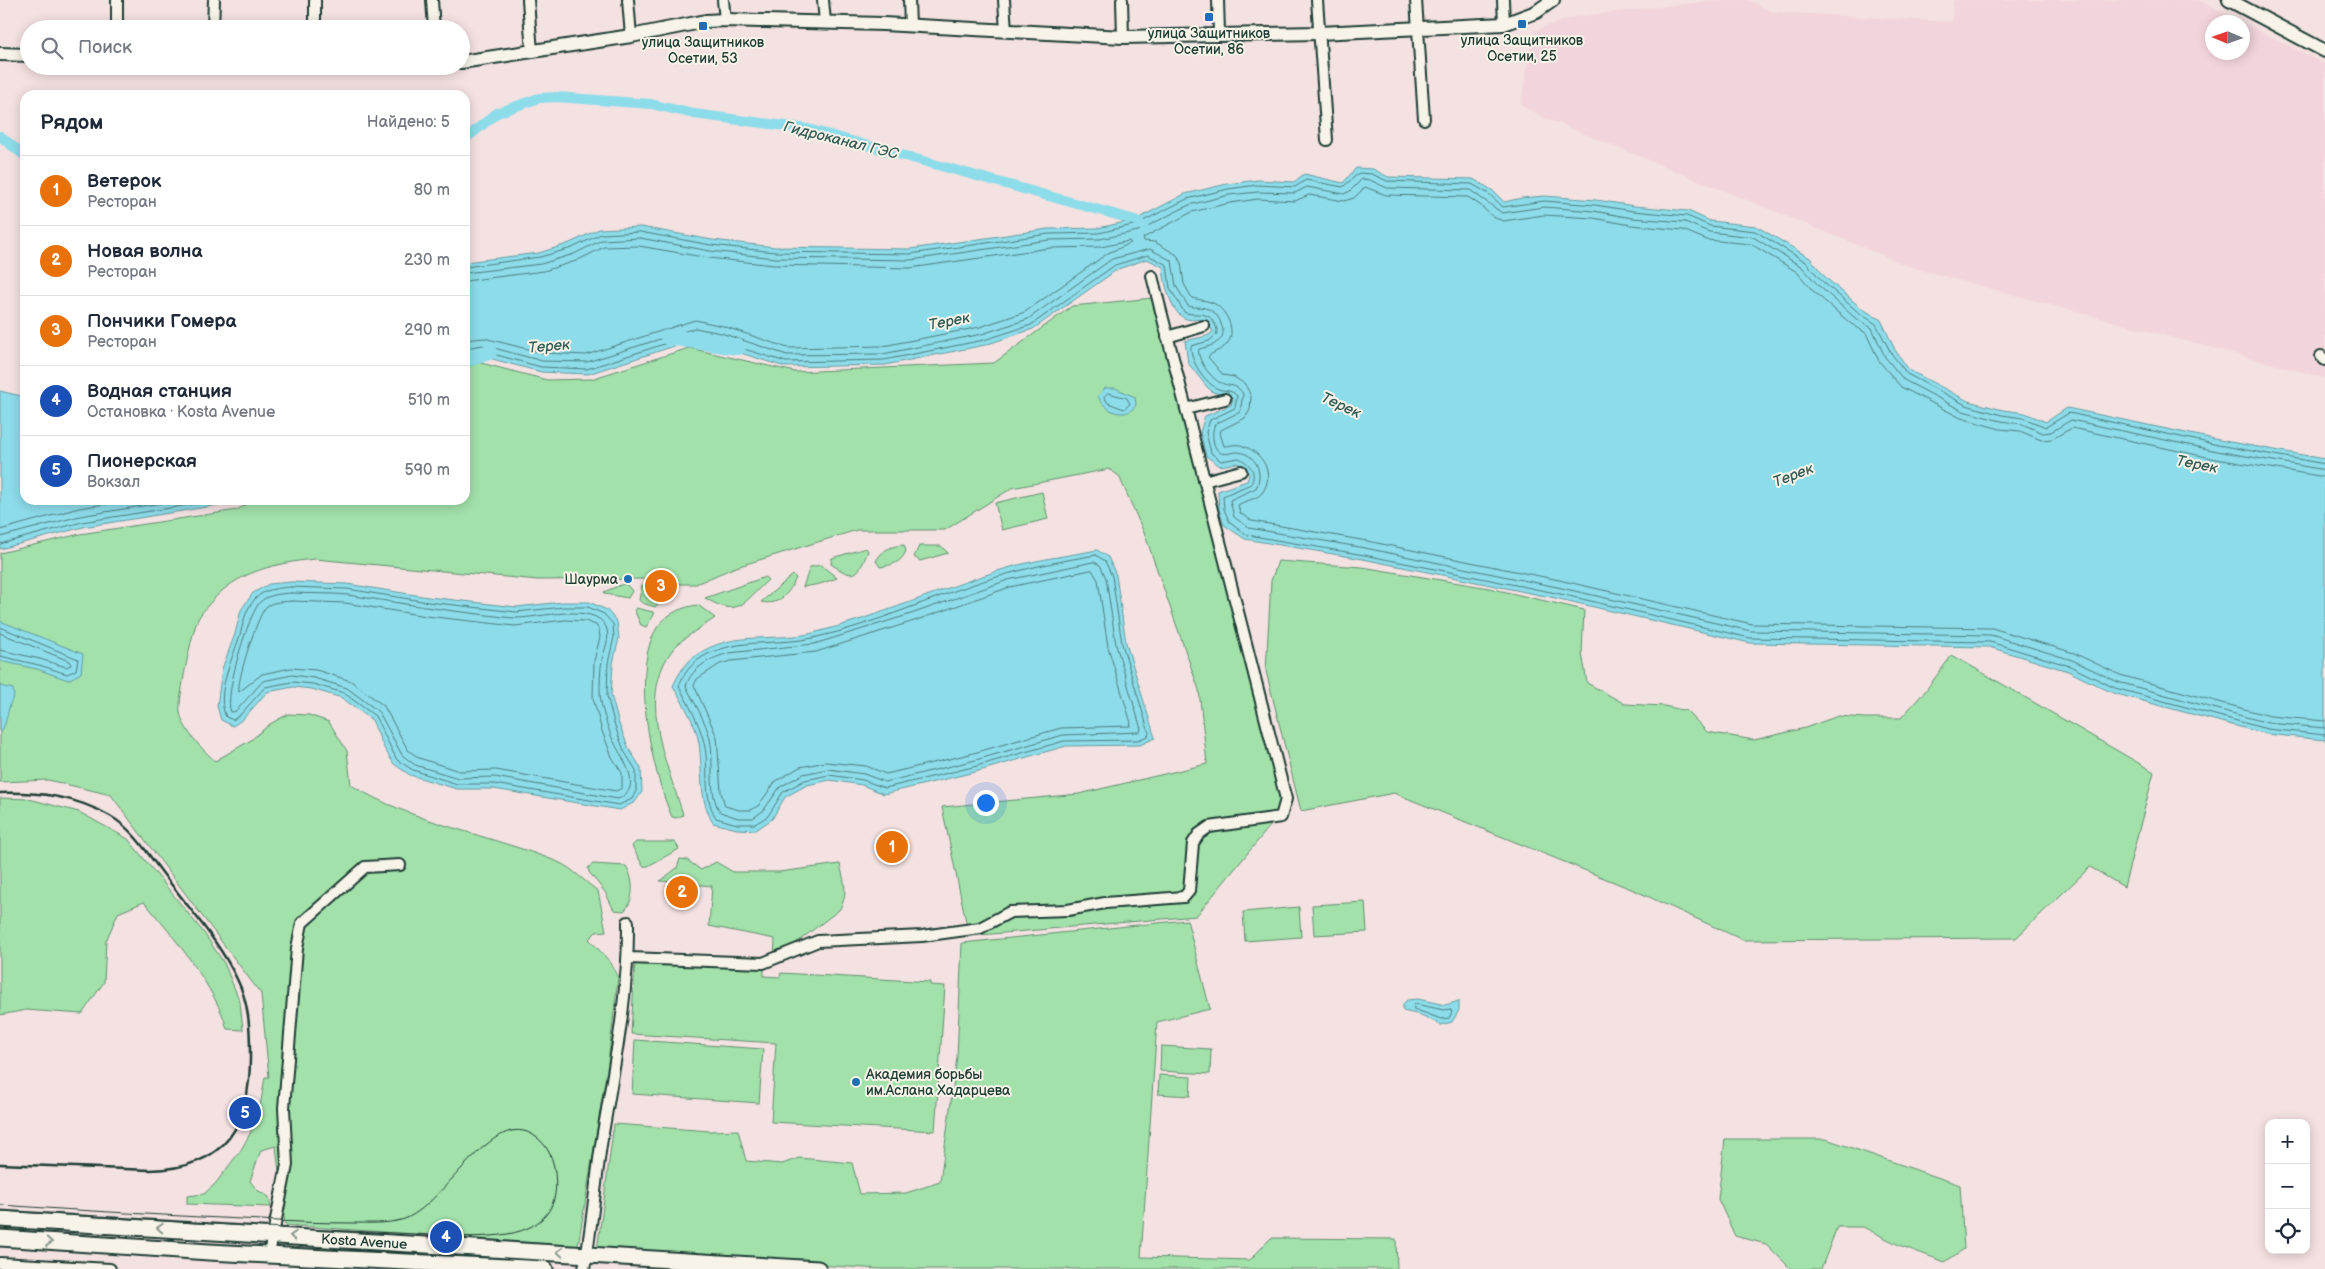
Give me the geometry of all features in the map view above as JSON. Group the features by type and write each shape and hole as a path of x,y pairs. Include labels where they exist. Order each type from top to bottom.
{"main road":[{"name":"Kosta Avenue","path":"0,1219 587,1253 818,1269"},
{"name":"Kosta Avenue","path":"0,1238 545,1269"}],"street":[{"path":"116,20 117,0"},
{"path":"213,20 214,0"},
{"path":"315,0 315,20"},
{"path":"432,0 433,20"},
{"path":"528,0 532,52"},
{"path":"628,0 631,36"},
{"path":"723,0 725,20"},
{"path":"823,0 825,22"},
{"path":"909,0 910,25"},
{"path":"1004,0 1006,31"},
{"path":"1122,0 1123,37"},
{"path":"1218,0 1219,33"},
{"path":"1317,0 1327,140"},
{"path":"1416,0 1424,119"},
{"path":"1503,0 1504,24"},
{"path":"470,61 631,36 706,21 910,25 1123,37 1219,33 1319,33 1504,24 1536,12 1553,0"},
{"path":"2229,0 2325,51"},
{"path":"0,54 20,55"},
{"path":"629,958 763,963 818,941 922,936 980,928 1010,912 1068,910 1105,904 1184,897 1189,891 1193,843 1199,834 1209,827 1281,817 1286,799 1152,276"},
{"path":"1167,337 1204,326"},
{"path":"1186,409 1225,399"},
{"path":"1204,481 1241,472"},
{"path":"269,1254 271,1235 287,1165 284,1108 297,948 302,923 365,867 400,864"},
{"path":"584,1269 601,1146 616,1062 629,958 628,922"},
{"path":"0,1263 110,1269"}],"shaded area":[{"path":"1718,0 1748,0 1773,12 1952,22 1953,0 2198,0 2228,15 2205,15 2205,60 2250,60 2250,26 2325,64 2325,378 1914,268 1543,117 1521,105 1533,31 1574,17"}],"green space":[{"path":"1153,298 1284,809 1196,916 969,936 942,807 1079,794 1207,764 1199,690 1145,535 1119,476 1109,469 1012,488 945,530 857,530 733,568 696,584 668,584 642,579 538,580 315,559 267,568 244,577 223,590 198,619 186,665 180,705 182,719 189,732 215,761 251,740 270,724 288,714 309,715 329,722 347,751 351,785 375,798 426,819 558,862 578,875 598,891 606,931 596,932 589,939 611,963 618,978 608,1063 578,1246 285,1225 276,1146 261,1150 250,1181 257,1190 269,1197 271,1207 187,1204 187,1196 204,1194 215,1184 241,1150 258,1119 265,1077 269,1077 261,994 111,795 48,780 0,782 0,553 80,534 237,510 246,505 470,505 470,367 477,362 547,380 591,379 689,348 795,372 994,363 1072,306"},
{"path":"1042,492 1048,519 1002,530 995,503"},
{"path":"904,545 906,551 899,561 880,567 876,561 881,554 891,547"},
{"path":"919,546 941,546 948,553 920,561 914,557"},
{"path":"866,548 868,551 864,560 858,571 854,573 850,574 831,564 832,558"},
{"path":"1278,561 1362,567 1489,588 1584,610 1582,653 1587,683 1625,704 1664,706 1687,711 1707,732 1754,740 1805,728 1838,716 1901,718 1926,690 1952,655 2154,772 2124,887 2090,867 2016,938 1743,940 1636,891 1394,793 1301,811 1266,671 1271,581"},
{"path":"821,565 837,578 803,587 810,567"},
{"path":"793,575 796,578 783,597 774,602 761,602"},
{"path":"765,577 768,580 740,606 726,607 705,598"},
{"path":"623,584 627,585 632,591 628,598 605,594 604,592"},
{"path":"649,584 659,604 655,607 642,603 639,600 642,585"},
{"path":"698,605 715,618 674,648 663,666 657,686 656,707 662,750 683,815 676,818 672,817 665,798 652,751 647,725 645,674 648,652 657,627 672,613"},
{"path":"636,608 653,612 654,615 646,627 641,625 635,612"},
{"path":"0,798 29,799 79,812 128,839 204,933 224,963 240,1002 243,1030 227,1029 214,997 192,962 144,902 118,913 106,941 104,982 82,1014 26,1010 0,1015"},
{"path":"636,842 675,842 679,849 648,866 643,866 632,846"},
{"path":"680,859 687,860 701,870 716,862 733,872 779,872 840,864 845,888 844,899 839,910 774,960 775,939 709,926 712,886 660,881 677,868"},
{"path":"593,864 626,866 631,877 632,896 628,907 624,911 614,910 605,892 589,872 588,868"},
{"path":"1365,902 1367,932 1314,935 1312,905"},
{"path":"1299,907 1301,937 1245,941 1243,912"},
{"path":"1187,920 1210,1009 1157,1022 1141,1257 1250,1260 1271,1238 1396,1239 1397,1269 881,1269 597,1251 614,1124 710,1131 738,1130 746,1161 782,1164 799,1158 852,1163 860,1194 906,1193 940,1182 957,1057 962,943"},
{"name":"Академия борьбы им.Аслана Хадарцева","path":"635,962 764,969 764,976 780,977 781,973 930,982 930,985 945,986 935,1131 771,1122 776,1043 631,1034"},
{"path":"635,1040 763,1049 759,1103 632,1094"},
{"path":"1161,1046 1211,1049 1210,1074 1160,1071"},
{"path":"1159,1075 1191,1077 1190,1096 1158,1094"},
{"path":"1725,1139 1826,1139 1960,1185 1964,1249 1945,1262 1899,1245 1863,1227 1837,1227 1821,1269 1791,1269 1766,1244 1735,1236 1718,1199"}],"water":[{"path":"1356,168 1373,169 1388,177 1473,179 1492,190 1504,202 1544,196 1596,200 1688,211 1710,221 1756,226 1810,258 1825,277 1861,308 1881,320 1895,350 1909,370 1968,401 2003,410 2025,413 2046,422 2067,408 2219,440 2325,459 2325,740 2266,734 2113,693 2068,671 1989,647 1750,643 1555,598 1363,559 1245,539 1224,525 1219,510 1218,491 1247,481 1249,475 1246,468 1237,463 1220,466 1206,456 1200,432 1205,416 1231,405 1233,398 1213,392 1188,363 1185,341 1207,336 1213,332 1203,320 1184,318 1179,314 1171,302 1163,267 1147,259 1118,269 1033,329 985,345 885,365 785,367 696,339 588,374 541,372 481,356 470,359 470,261 539,253 570,243 599,229 641,227 712,240 775,247 910,249 1048,229 1098,228 1135,220 1185,194 1227,184 1258,180 1294,182 1304,174 1343,183"},
{"path":"1105,388 1115,388 1135,397 1136,405 1127,412 1121,413 1110,410 1098,396"},
{"path":"0,391 20,396 20,505 219,505 83,527 0,549"},
{"path":"1097,550 1108,557 1116,575 1126,643 1155,738 1140,745 1066,746 975,772 884,794 862,785 830,780 807,785 785,797 772,819 756,830 737,829 713,823 703,794 699,743 695,728 673,686 684,667 698,654 711,647 735,640 788,637 813,633 885,611 1004,569"},
{"path":"291,582 347,584 428,597 516,607 563,602 589,602 607,610 617,622 619,638 613,663 611,695 619,724 629,749 641,768 642,792 635,802 620,810 494,789 457,789 410,775 394,764 384,748 372,720 342,698 312,689 293,687 267,692 243,719 233,726 221,720 217,706 222,669 235,634 241,610 253,593 269,584"},
{"path":"0,621 83,654 81,673 68,680 37,669 0,661"},
{"path":"0,686 13,689 14,696 0,733"},
{"path":"1418,999 1445,1005 1459,1001 1459,1010 1452,1022 1441,1025 1421,1015 1403,1011 1403,1004 1407,1000"}],"waterway":[{"name":"Гидроканал ГЭС","path":"470,135 497,113 539,98 556,97 651,104 694,114 808,129 1135,220 1144,227"},
{"name":"Гидроканал ГЭС","path":"0,136 20,152"},
{"name":"Терек","path":"668,337 738,347"},
{"name":"Терек","path":"470,358 489,352"}],"tram line":[{"path":"0,1205 296,1222 389,1222 401,1220 417,1212 434,1198 485,1146 502,1134 519,1130 536,1137 548,1150 554,1167 556,1186 553,1203 549,1211 537,1223 515,1233 482,1236 296,1229 0,1211"}],"railway":[{"path":"0,793 29,793 84,804 110,816 135,837 205,928 230,966 244,997 249,1025 250,1053 246,1101 239,1121 229,1138 216,1151 198,1161 176,1167 150,1170 0,1164"}],"place":[{"name":"улица Защитников Осетии, 86","path":"1209,17"},
{"name":"улица Защитников Осетии, 25","path":"1522,24"},
{"name":"улица Защитников Осетии, 53","path":"703,26"},
{"name":"Шаурма","path":"628,579"},
{"name":"Пончики Гомера","path":"661,586"},
{"name":"Ветерок","path":"892,847"},
{"name":"Новая волна","path":"682,892"},
{"name":"Академия борьбы им.Аслана Хадарцева","path":"856,1082"},
{"name":"Пионерская","path":"245,1113"},
{"name":"Водная станция","path":"446,1237"}]}
